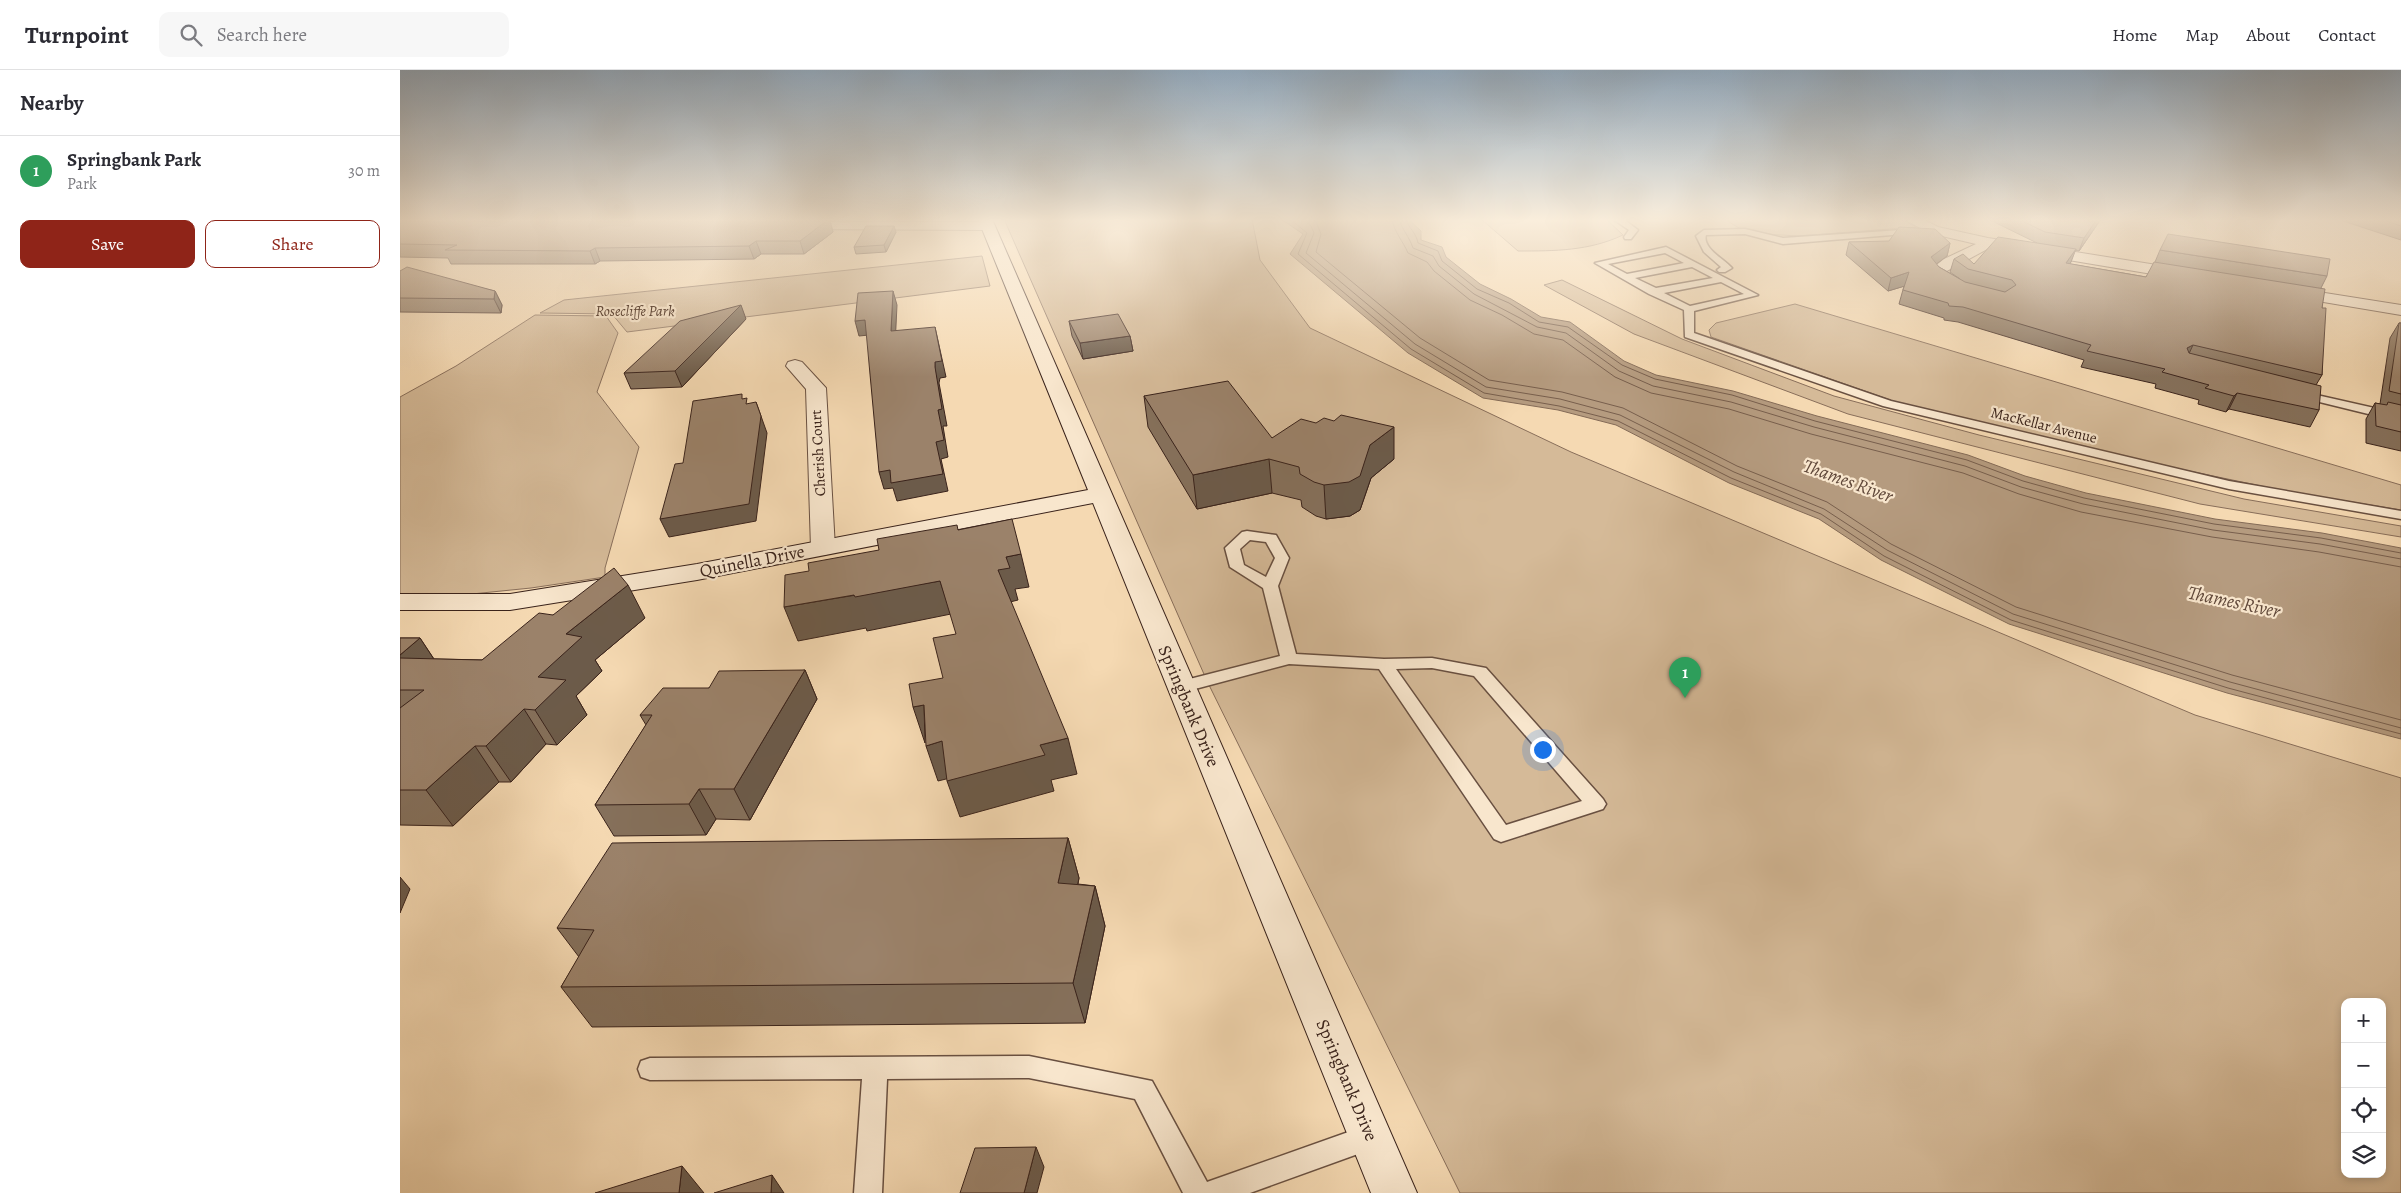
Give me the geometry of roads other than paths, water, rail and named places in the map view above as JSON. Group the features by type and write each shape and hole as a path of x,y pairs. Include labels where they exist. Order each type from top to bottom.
{"street":[{"name":"Springbank Drive","path":"1006,271 1394,1193"},
{"path":"1938,271 1942,279 1972,293"},
{"path":"2164,271 2204,278"},
{"path":"2273,289 2401,310"},
{"name":"Cherish Court","path":"795,366 816,388 823,548"},
{"name":"Quinella Drive","path":"400,602 510,602 697,572 1100,495"}],"lane":[{"path":"1614,271 1689,309 1753,295 1722,274 1714,271"},
{"path":"1624,277 1654,271"},
{"path":"1652,292 1722,274 1724,271"},
{"name":"MacKellar Avenue","path":"1689,309 1689,335 1887,404 2229,485 2401,516"},
{"path":"2291,392 2401,418"},
{"path":"1270,586 1290,659"},
{"path":"1180,687 1290,659 1384,664 1432,663 1480,672 1596,804 1501,834 1384,664"},
{"path":"650,1070 1029,1067 1143,1089 1198,1193"},
{"path":"868,1193 875,1068"},
{"path":"1212,1193 1371,1137"}],"water":[{"name":"Thames River","path":"1311,271 1464,271 1480,284 1511,299 1541,317 1570,322 1624,361 1656,375 1733,391 1817,416 1968,455 2025,476 2086,493 2215,519 2322,533 2401,548 2401,739 2227,693 2009,624 1881,560 1819,519 1729,483 1616,425 1558,410 1483,398 1408,353"}],"place":[{"name":"Springbank Park","path":"1685,698"}],"park label":[{"name":"Rosecliffe Park","path":"635,311"}]}
